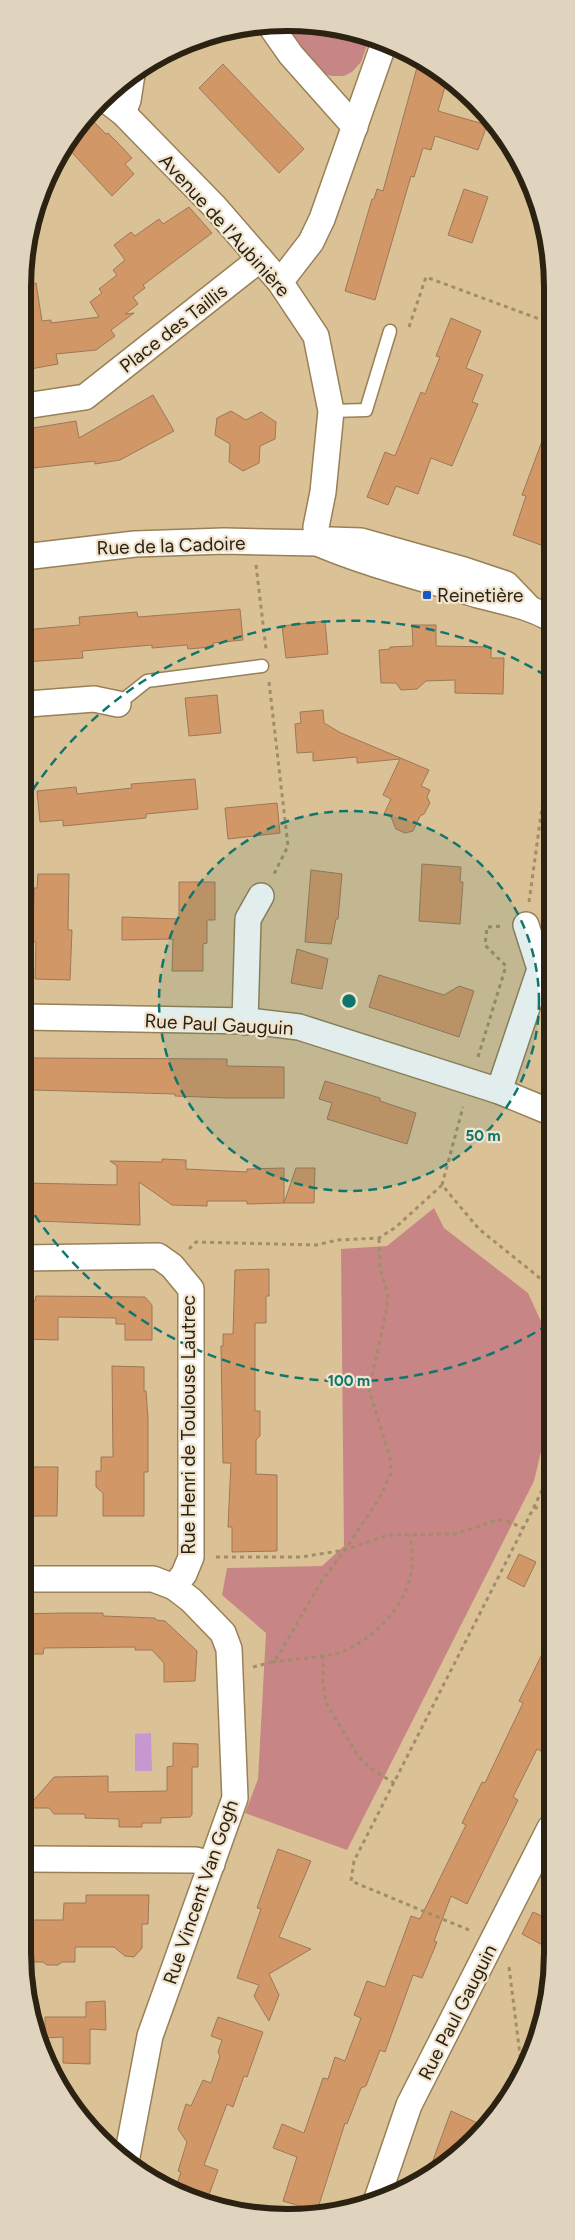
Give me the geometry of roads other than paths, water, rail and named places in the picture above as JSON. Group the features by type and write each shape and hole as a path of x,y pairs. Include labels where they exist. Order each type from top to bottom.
{"street":[{"path":"275,32 291,55 355,126"},
{"path":"280,282 311,242 322,220 382,49"},
{"path":"114,107 128,100 130,85"},
{"name":"Avenue de l'Aubinière","path":"114,107 214,206 280,282 316,336 331,411 323,492 316,527 317,543"},
{"name":"Place des Taillis","path":"31,405 86,397 260,259"},
{"name":"Rue de la Cadoire","path":"31,556 134,544 224,541 317,543 330,540 361,541 506,584 528,607 544,615"},
{"path":"31,704 94,699 118,704"},
{"path":"245,1022 248,919 261,896"},
{"path":"499,1091 540,969 526,925"},
{"name":"Rue Paul Gauguin","path":"31,1017 245,1022 299,1026 470,1081 544,1110"},
{"name":"Rue Henri de Toulouse Lautrec","path":"31,1258 158,1256 172,1266 191,1289 191,1557 184,1574 174,1587"},
{"name":"Rue Vincent Van Gogh","path":"31,1579 153,1579 174,1587 191,1600 223,1632 229,1649 235,1798 150,2036 128,2152"},
{"name":"Rue Paul Gauguin","path":"380,2191 409,2105 544,1840"},
{"path":"31,1859 195,1860 212,1864"}],"lane":[{"path":"331,411 366,410 390,331"},
{"path":"118,704 147,681 266,666"}],"place":[{"name":"Reinetière","path":"427,595"}]}
